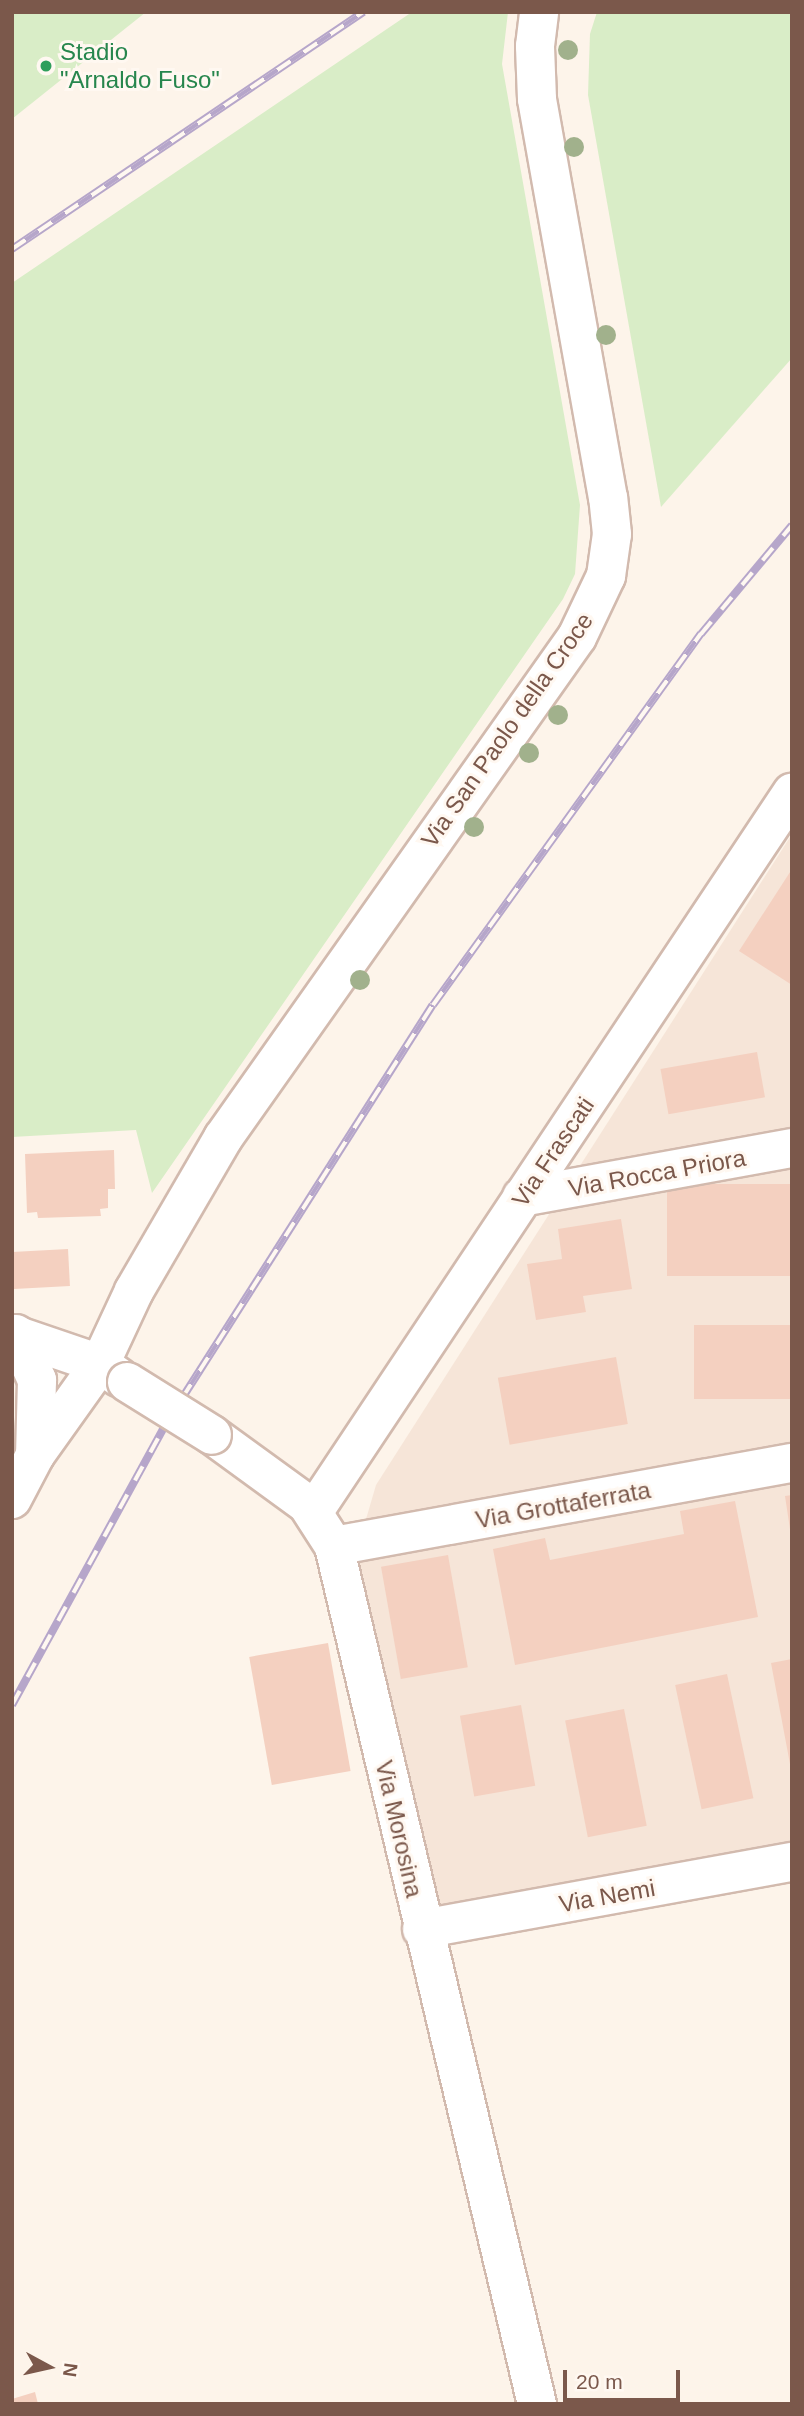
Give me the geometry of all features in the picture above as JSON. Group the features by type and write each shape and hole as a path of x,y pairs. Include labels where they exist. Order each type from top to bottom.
{"street":[{"name":"Via San Paolo della Croce","path":"12,1499 35,1455 113,1373 134,1291 223,1138 577,637 606,576 612,534 608,498 537,99 534,63 539,12"},
{"name":"Via Frascati","path":"314,1511 792,793"},
{"name":"Via Rocca Priora","path":"522,1197 792,1148"},
{"name":"Via Morosina","path":"14,1334 113,1373 212,1435 314,1511 334,1546 422,1929 537,2404"},
{"path":"14,1334 37,1380 35,1455"},
{"name":"Via Grottaferrata","path":"334,1546 792,1463"},
{"name":"Via Nemi","path":"422,1929 792,1862"}],"shaded area":[{"path":"792,834 792,1876 435,1947 357,1550 376,1485"}],"green space":[{"name":"Stadio \"Arnaldo Fuso\"","path":"12,12 146,12 12,119"},
{"path":"412,12 508,12 502,64 580,505 575,574 563,599 152,1193 136,1130 12,1137 12,283"},
{"path":"597,12 792,12 792,358 661,507 588,95 590,34"}],"building":[{"path":"792,869 792,985 739,951"},
{"path":"757,1052 765,1097 668,1114 660,1069"},
{"path":"114,1150 115,1189 108,1189 108,1208 100,1209 101,1216 38,1218 37,1212 27,1213 25,1154"},
{"path":"667,1184 792,1184 792,1276 667,1276"},
{"path":"621,1219 632,1289 583,1296 586,1312 536,1320 527,1264 562,1259 558,1229"},
{"path":"68,1249 70,1286 14,1289 12,1252"},
{"path":"694,1325 792,1325 792,1399 694,1399"},
{"path":"616,1357 628,1424 510,1445 498,1378"},
{"path":"792,1495 792,1529 790,1529 785,1496"},
{"path":"735,1501 758,1617 515,1665 493,1549 545,1538 550,1560 684,1534 680,1511"},
{"path":"448,1555 468,1667 401,1679 381,1567"},
{"path":"328,1643 351,1771 272,1785 249,1657"},
{"path":"792,1659 792,1764 790,1764 771,1663"},
{"path":"727,1674 753,1798 702,1809 675,1685"},
{"path":"521,1705 535,1786 474,1797 460,1716"},
{"path":"624,1709 647,1826 588,1837 565,1720"},
{"path":"35,2392 38,2404 12,2404 12,2399"}],"railway":[{"path":"12,249 363,12"},
{"path":"12,1705 165,1425 433,1005 701,634 792,525"}],"place":[{"name":"Stadio \"Arnaldo Fuso\"","path":"46,66"}]}
